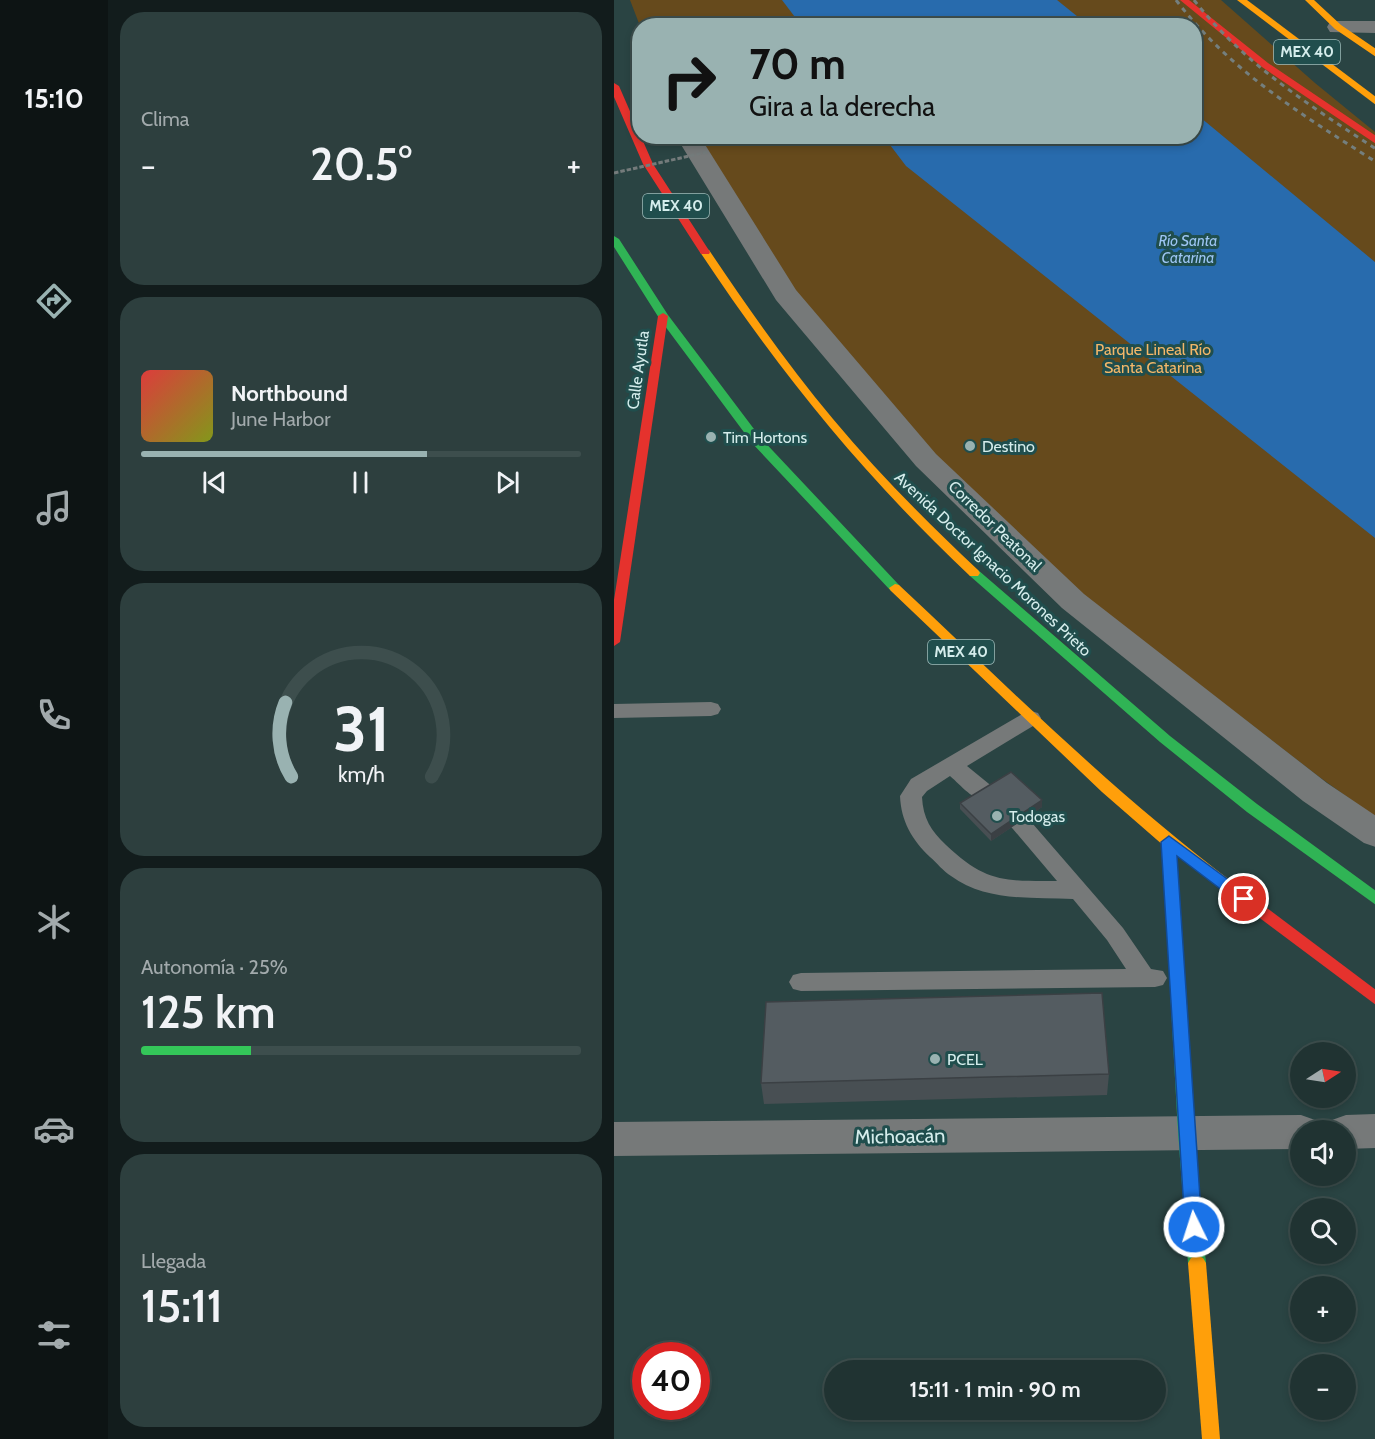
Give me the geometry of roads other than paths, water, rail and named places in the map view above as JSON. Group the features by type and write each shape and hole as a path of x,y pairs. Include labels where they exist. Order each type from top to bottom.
{"main road":[{"path":"1184,0 1265,65 1376,141"},
{"name":"MEX 40","path":"1241,0 1376,102"},
{"name":"MEX 40","path":"1309,0 1361,27 1376,54"},
{"name":"Avenida Doctor Ignacio Morones Prieto","path":"614,86 632,130"},
{"name":"Avenida Doctor Ignacio Morones Prieto","path":"638,144 648,164 742,310 804,395 845,444 903,505 984,582 1127,709 1212,777 1376,899"},
{"name":"MEX 40","path":"614,239 663,316 756,441 920,614 1169,842 1376,999"},
{"name":"Calle Ayutla","path":"614,642 663,316"},
{"path":"1169,842 1186,1134 1211,1439"}],"street":[{"name":"Corredor Peatonal","path":"700,148 785,294 926,460 1073,601 1315,792 1376,834"},
{"path":"1356,1131 1376,1131"},
{"name":"Michoacán","path":"614,1139 1290,1132"}],"lane":[{"path":"614,711 711,709"},
{"path":"1031,718 919,785 911,796 914,824 921,834 958,870 987,884 1079,890"},
{"path":"951,765 986,794"},
{"path":"1018,822 1115,934 1145,978"},
{"path":"801,982 1176,978"}],"water":[{"path":"782,0 1057,0 1079,18 796,18"},
{"name":"Río Santa Catarina","path":"1202,119 1375,262 1375,538 906,166 889,144 1202,144"}],"railway":[{"path":"1176,0 1191,18"},
{"path":"1194,0 1213,23 1256,64 1302,99 1376,149"},
{"path":"1202,31 1268,90 1376,162"}],"place":[{"name":"Tim Hortons","path":"711,437"},
{"name":"Destino","path":"970,446"},
{"name":"Todogas","path":"997,816"},
{"name":"PCEL","path":"935,1059"}],"park label":[{"name":"Parque Lineal Río Santa Catarina","path":"1153,358"}]}
